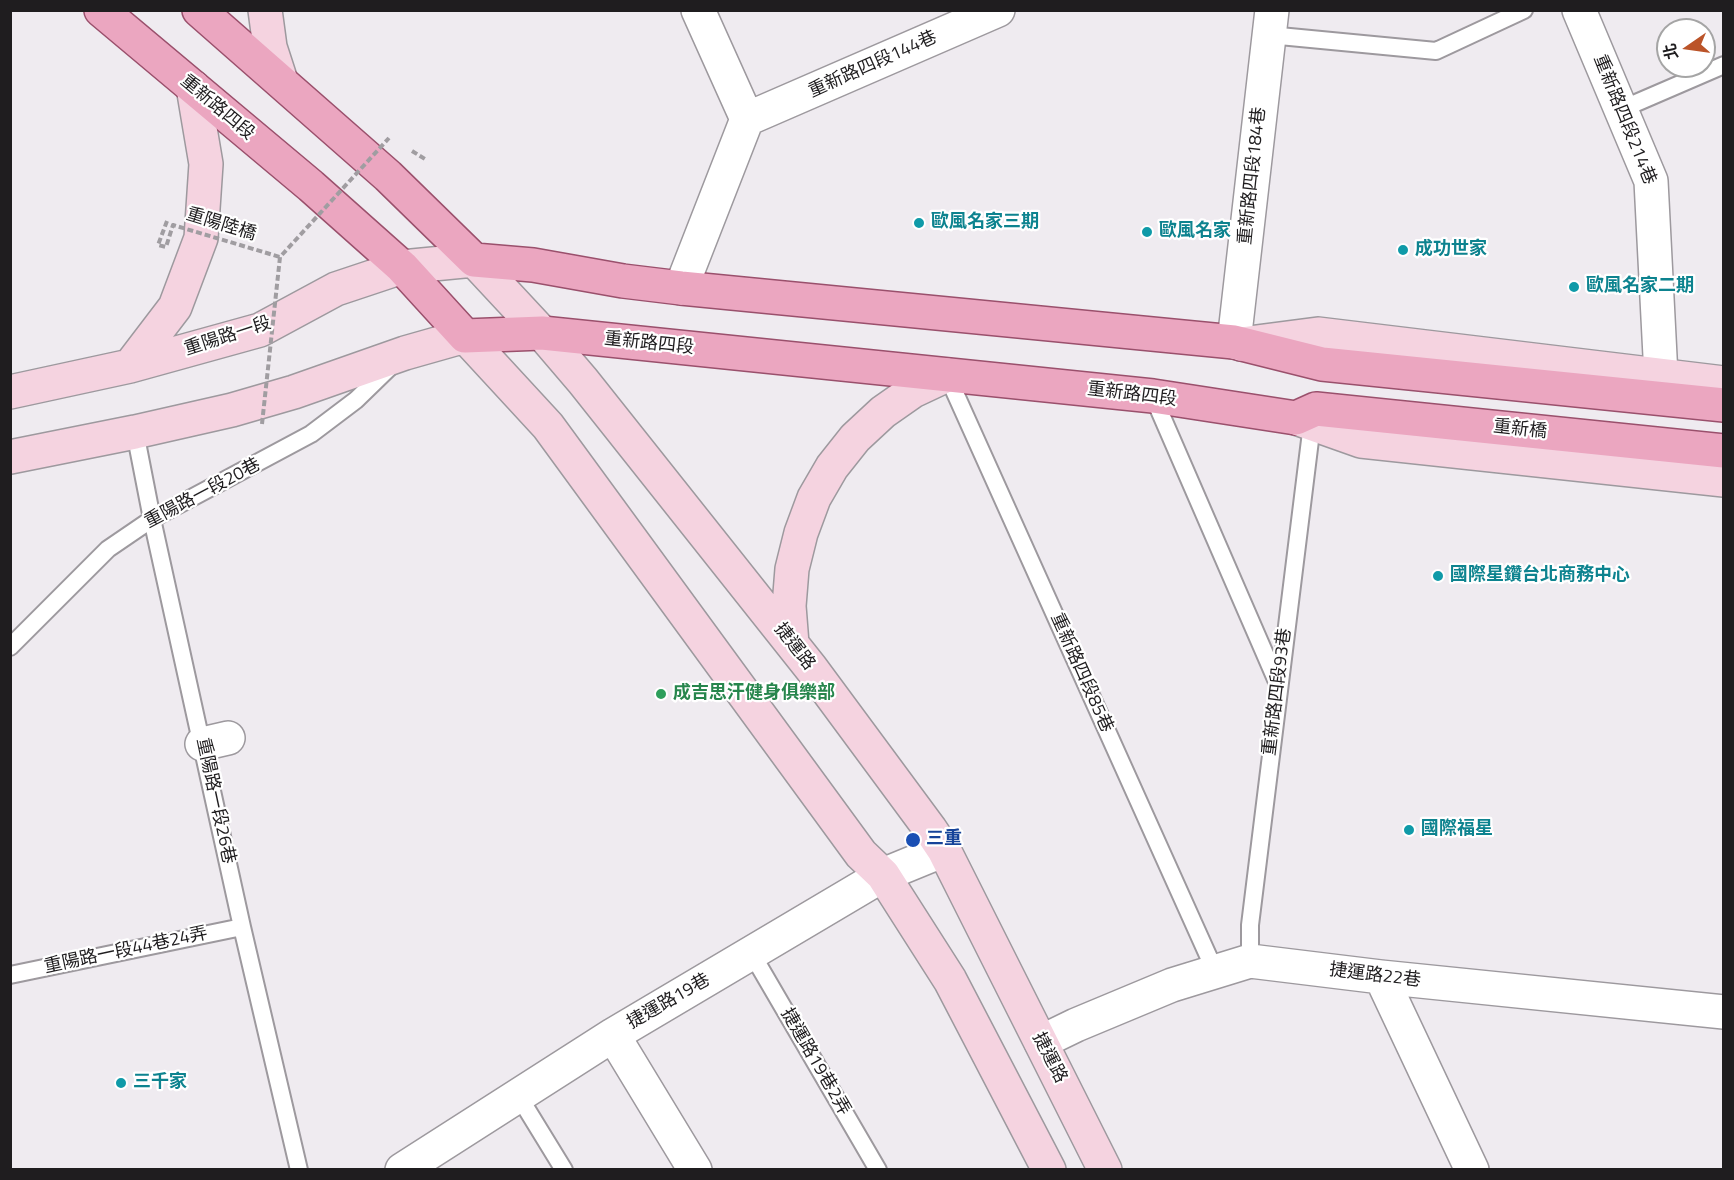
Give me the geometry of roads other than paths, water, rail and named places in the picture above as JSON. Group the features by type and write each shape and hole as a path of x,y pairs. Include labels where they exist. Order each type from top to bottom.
{"main road":[{"name":"重新路四段","path":"101,10 311,186 402,267 465,336 542,333 1153,396 1308,417"},
{"path":"198,10 388,176 474,260 533,265 623,281 681,288 1238,343 1322,364 1724,405"},
{"name":"重新橋","path":"1308,417 1724,451"}],"street":[{"path":"265,10 270,47 281,81"},
{"path":"681,288 747,120 698,10"},
{"name":"重新路四段144巷","path":"747,120 954,19 998,10"},
{"name":"重新路四段214巷","path":"1579,10 1652,181 1661,376"},
{"name":"重新路四段184巷","path":"1238,343 1271,23"},
{"path":"130,366 175,308 201,238 206,164 193,87"},
{"name":"重陽路一段","path":"10,392 130,366 260,330 336,289 402,267 474,260"},
{"name":"捷運路","path":"474,260 583,381 792,644 944,850 1041,1042 1100,1168"},
{"path":"1238,343 1318,334 1724,383"},
{"path":"10,457 232,410 294,392 405,353 465,336 548,426 854,844 883,875 950,980 1048,1170"},
{"path":"792,644 789,606 792,570 801,533 814,498 832,467 855,438 883,412 913,391 946,375"},
{"path":"1308,417 1361,441 1724,480"},
{"name":"捷運路19巷","path":"402,1170 440,1159 518,1095 613,1035 883,875 944,850"},
{"name":"捷運路22巷","path":"1041,1042 1172,985 1250,961 1381,977 1724,1012"},
{"path":"1381,977 1472,1170"},
{"path":"613,1035 695,1170"}],"lane":[{"path":"1271,23 1436,51 1524,10"},
{"path":"1622,109 1724,64"},
{"name":"重陽路一段20巷","path":"10,646 108,549 152,519 311,434 356,400 405,353"},
{"name":"重新路四段85巷","path":"946,375 1215,971"},
{"path":"1153,396 1279,685"},
{"name":"重新路四段93巷","path":"1250,961 1250,925 1308,417"},
{"name":"重陽路一段26巷","path":"135,432 152,519 215,741 242,927 298,1170"},
{"name":"重陽路一段44巷24弄","path":"10,975 242,927"},
{"name":"捷運路19巷2弄","path":"752,954 878,1170"},
{"path":"518,1095 564,1170"}],"place":[{"name":"歐風名家三期","path":"919,223"},
{"name":"歐風名家","path":"1147,232"},
{"name":"成功世家","path":"1403,250"},
{"name":"歐風名家二期","path":"1574,287"},
{"name":"國際星鑽台北商務中心","path":"1438,576"},
{"name":"成吉思汗健身俱樂部","path":"661,694"},
{"name":"國際福星","path":"1409,830"},
{"name":"三重","path":"913,840"},
{"name":"三千家","path":"121,1083"}]}
